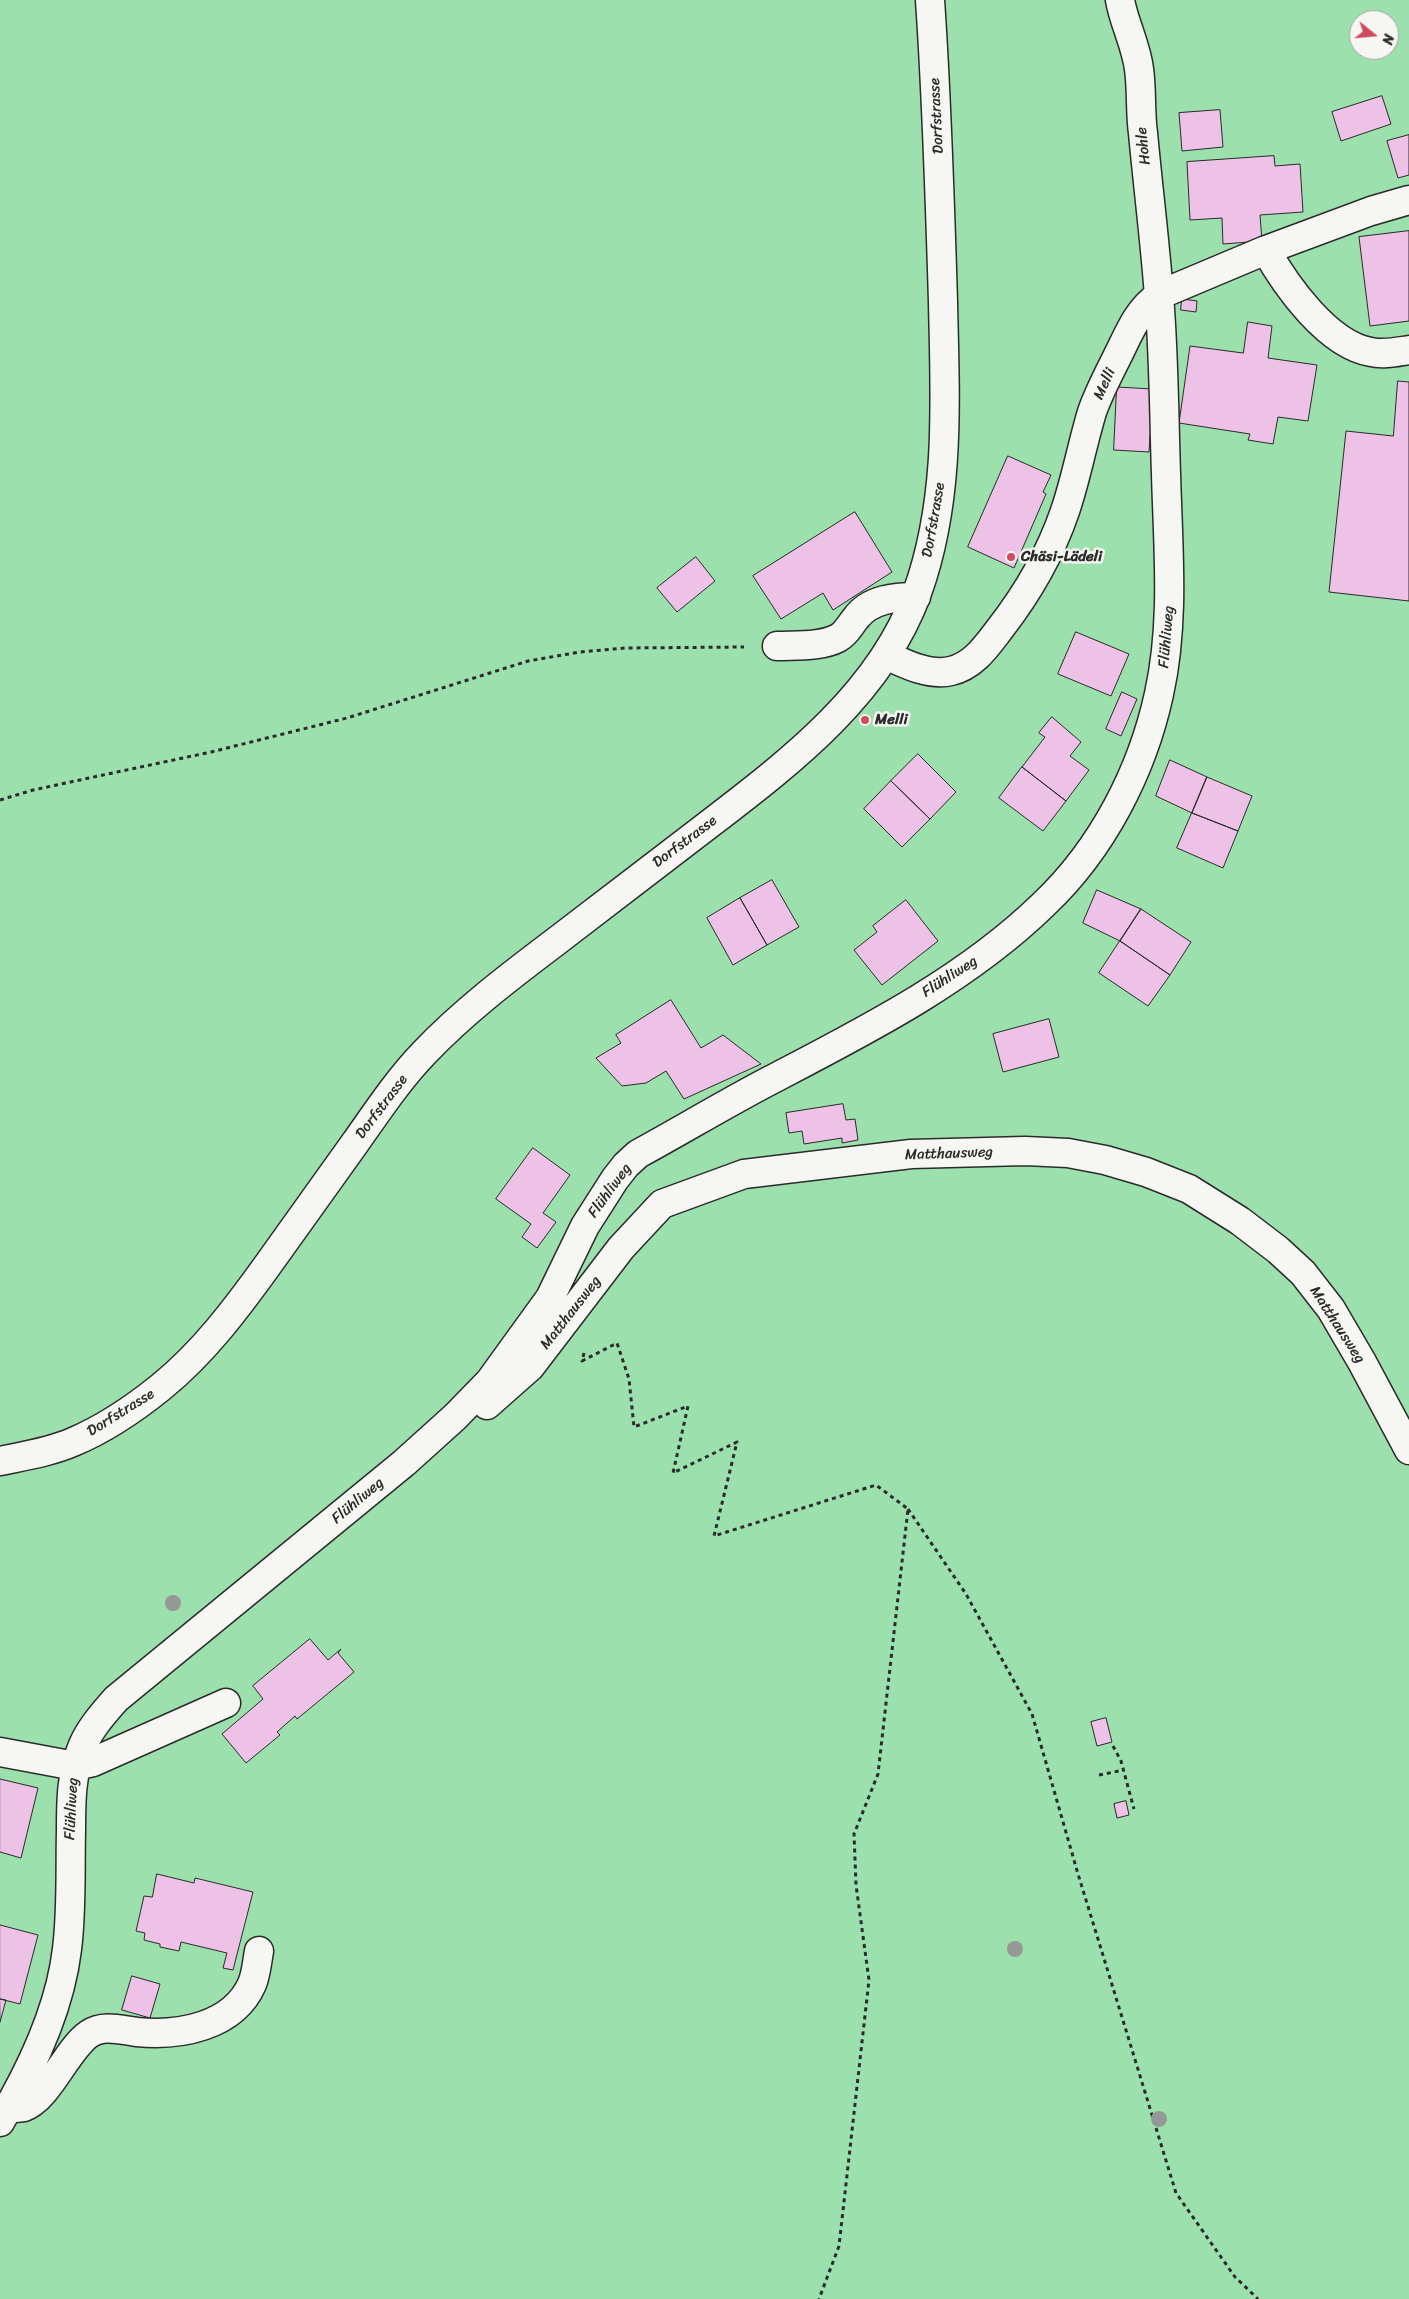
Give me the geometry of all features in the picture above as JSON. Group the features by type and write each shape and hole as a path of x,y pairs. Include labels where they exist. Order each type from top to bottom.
{"street":[{"name":"Dorfstrasse","path":"0,1461 39,1453 73,1442 120,1416 163,1385 207,1343 247,1293 394,1089 425,1052 463,1016 515,973 745,796 800,750 861,690 886,656 916,597 928,560 938,513 943,462 945,398 939,136 930,0"},
{"name":"Hohle","path":"1120,0 1139,66 1141,119 1159,295"},
{"name":"Melli","path":"886,656 910,666 935,672 951,671 966,665 982,652 1007,620 1033,582 1052,545 1065,510 1100,392 1136,318 1147,304 1159,295 1266,250 1371,211 1409,200"},
{"path":"1266,250 1282,279 1325,326 1346,343 1370,352 1386,353 1409,350"},
{"name":"Flühliweg","path":"4,2115 25,2080 48,2022 64,1974 70,1915 71,1792 75,1766 92,1729 116,1699 361,1499 455,1417 507,1360 550,1298 585,1226 626,1165 638,1154 731,1101 844,1041 941,984 980,958 1044,904 1071,876 1096,842 1116,809 1131,778 1158,699 1166,662 1170,609 1159,295"},
{"path":"777,646 815,644 838,638 850,628 857,616 875,603 893,597 916,597"},
{"name":"Matthausweg","path":"455,1417 485,1406 530,1367 621,1248 662,1204 744,1174 911,1154 1068,1153 1105,1160 1146,1172 1189,1190 1240,1221 1278,1250 1303,1273 1331,1309 1409,1450"},
{"path":"0,1752 75,1766 93,1762 226,1703"},
{"path":"4,2115 24,2107 37,2098 61,2069 79,2041 91,2032 101,2028 158,2032 182,2030 208,2025 227,2015 243,1999 252,1983 259,1951"}],"path":[{"path":"0,800 33,790 210,752 347,718 528,661 580,652 625,648 777,646"},
{"path":"587,1344 582,1361 617,1343 629,1379 634,1427 688,1406 673,1474 737,1442 714,1536 876,1485 908,1509 966,1594 1032,1714 1078,1874 1176,2193 1236,2277 1258,2299"},
{"path":"820,2299 839,2246 869,1980 856,1885 854,1834 878,1774 908,1509"},
{"path":"1113,1746 1124,1770 1134,1808"},
{"path":"1099,1775 1124,1770"}],"green space":[{"path":"0,0 1409,0 1409,2299 0,2299"}],"building":[{"path":"1382,96 1391,124 1341,141 1332,112"},
{"path":"1220,110 1223,147 1182,151 1179,113"},
{"path":"1409,135 1409,175 1398,178 1387,141"},
{"path":"1274,156 1275,166 1300,164 1303,212 1260,215 1262,241 1223,244 1222,218 1190,220 1187,162"},
{"path":"1409,231 1409,321 1370,326 1359,237"},
{"path":"1182,299 1197,301 1196,312 1181,310"},
{"path":"1248,322 1272,326 1268,358 1317,365 1308,421 1278,417 1273,444 1248,440 1250,434 1179,423 1190,346 1243,353"},
{"path":"1398,381 1409,382 1409,601 1329,592 1346,431 1393,436"},
{"path":"1117,387 1153,389 1149,452 1114,450"},
{"path":"1008,456 1051,475 1043,492 1046,494 1014,568 968,547"},
{"path":"855,512 892,572 833,610 823,593 781,619 753,576"},
{"path":"696,557 715,581 677,612 657,588"},
{"path":"1076,632 1129,654 1111,696 1058,674"},
{"path":"1122,692 1137,699 1121,736 1106,729"},
{"path":"1052,717 1081,742 1070,756 1089,770 1066,801 1022,767 1045,737 1039,733"},
{"path":"918,754 956,792 930,819 891,781"},
{"path":"1170,760 1207,777 1192,813 1156,796"},
{"path":"1022,767 1066,801 1043,831 999,798"},
{"path":"1207,777 1252,796 1238,831 1192,813"},
{"path":"891,781 930,819 902,847 864,809"},
{"path":"1192,813 1238,831 1223,868 1177,848"},
{"path":"772,880 799,927 767,945 740,898"},
{"path":"1097,890 1141,909 1120,941 1083,923"},
{"path":"740,898 767,945 733,965 707,918"},
{"path":"906,900 938,941 882,985 854,950 877,932 873,926"},
{"path":"1141,909 1191,942 1170,975 1120,941"},
{"path":"1120,941 1170,975 1148,1006 1099,973"},
{"path":"671,1000 701,1048 723,1035 761,1064 684,1099 666,1071 646,1083 622,1086 596,1058 621,1043 616,1035"},
{"path":"1049,1019 1059,1057 1003,1072 993,1034"},
{"path":"843,1104 846,1120 855,1119 858,1140 842,1143 842,1138 804,1144 802,1131 789,1133 786,1113"},
{"path":"533,1148 570,1175 543,1213 556,1222 537,1248 522,1237 531,1224 496,1199"},
{"path":"310,1639 328,1660 341,1649 338,1653 354,1672 297,1719 295,1716 277,1732 280,1735 246,1763 222,1734 263,1699 253,1686"},
{"path":"1106,1718 1112,1742 1097,1746 1091,1722"},
{"path":"0,1779 38,1788 21,1858 0,1852"},
{"path":"1126,1801 1129,1815 1117,1818 1114,1804"},
{"path":"157,1874 194,1883 195,1878 253,1892 233,1970 223,1968 227,1953 181,1942 179,1951 160,1947 160,1944 144,1940 145,1933 136,1931 144,1896 152,1897"},
{"path":"0,1925 38,1935 20,2004 0,1999"},
{"path":"132,1976 160,1984 150,2018 122,2010"},
{"path":"0,1999 6,2000 0,2022"}],"place":[{"name":"Chäsi-Lädeli","path":"1011,557"},
{"name":"Melli","path":"865,720"}]}
